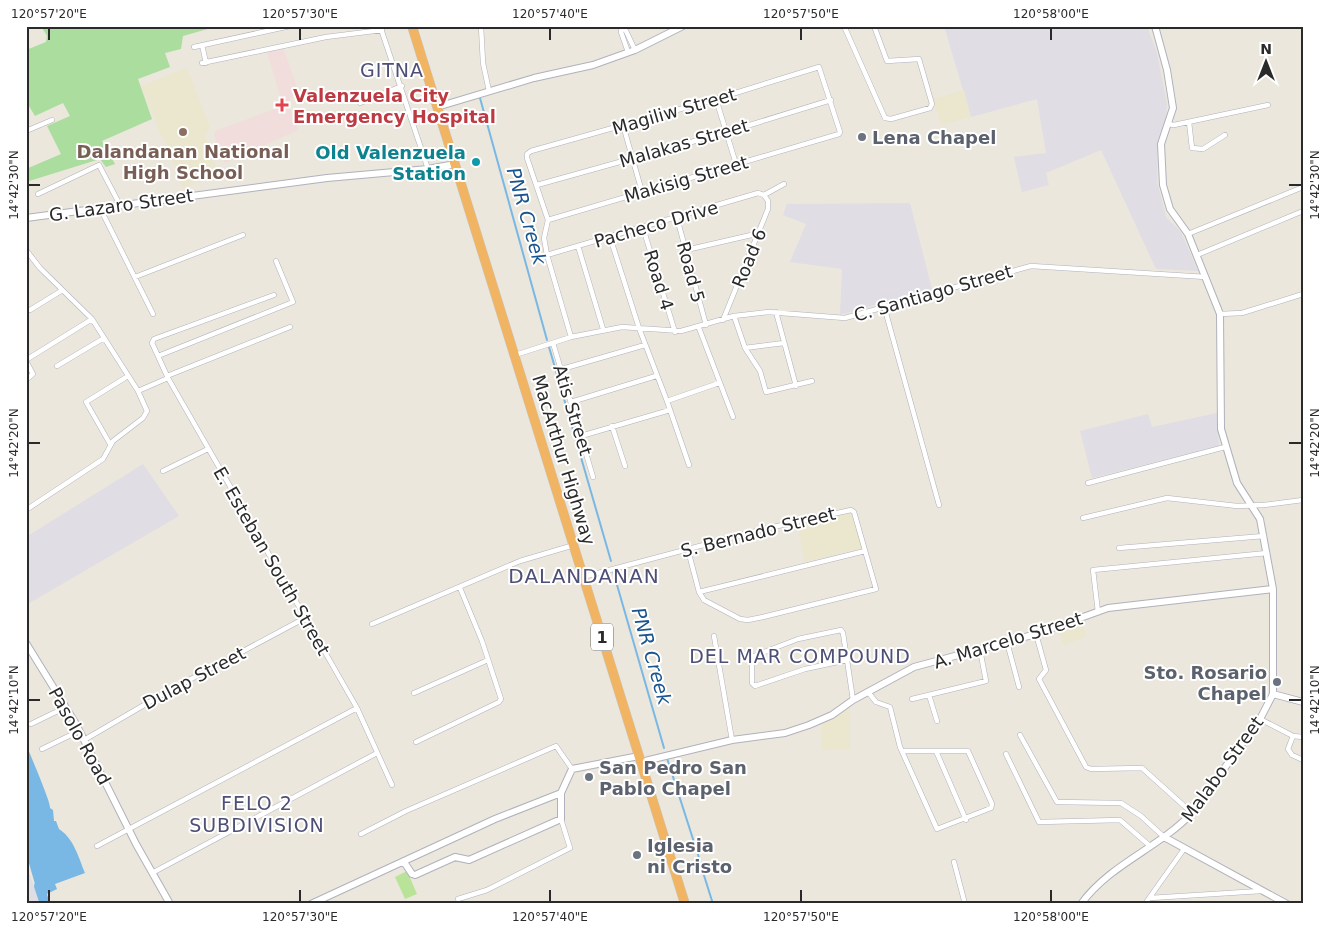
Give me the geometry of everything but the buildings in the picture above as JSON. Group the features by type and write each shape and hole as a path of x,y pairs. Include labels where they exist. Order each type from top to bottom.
{"highway":[{"name":"MacArthur Highway","path":"412,26 685,904"}],"street":[{"path":"194,47 290,26"},
{"path":"481,26 482,63 489,91"},
{"path":"437,107 489,91 593,65 635,50 683,26"},
{"path":"844,26 885,118 891,120 930,108 932,104 919,59 887,61 874,26"},
{"path":"1156,26 1167,70 1173,108 1161,144 1162,179 1170,209 1188,234 1207,277 1220,314 1221,429 1237,483 1260,518 1264,536 1273,589 1273,694 1303,702"},
{"path":"622,27 621,32 628,52"},
{"path":"622,27 626,31 635,50"},
{"path":"202,45 204,63 326,37 381,28 402,86 428,169"},
{"name":"Magiliw Street","path":"537,185 527,154 819,67 821,68 831,100"},
{"path":"360,103 402,86"},
{"path":"716,99 736,164"},
{"name":"Makisig Street","path":"548,220 838,134 840,132 831,100"},
{"name":"Malakas Street","path":"537,185 727,132 831,100"},
{"path":"1168,124 1189,122 1268,105"},
{"path":"26,131 52,120"},
{"path":"1189,122 1192,148 1203,149 1225,135"},
{"path":"623,125 642,192"},
{"name":"G. Lazaro Street","path":"26,218 327,178 428,169 455,164"},
{"path":"38,194 98,165 120,205"},
{"name":"Pacheco Drive","path":"547,255 758,194 764,195 784,184"},
{"path":"537,185 548,220 544,238 547,255 571,337"},
{"path":"1188,234 1303,187"},
{"name":"Road 6","path":"723,320 760,233 768,209 768,201 764,195"},
{"path":"100,208 153,314"},
{"path":"1197,255 1303,211"},
{"name":"Road 5","path":"677,218 706,325"},
{"name":"Road 4","path":"643,228 675,332"},
{"path":"686,250 760,233"},
{"path":"135,277 243,235"},
{"path":"610,237 638,328 656,376 668,401 690,465"},
{"path":"578,246 603,329"},
{"path":"26,250 61,291 92,319 147,407 147,413 143,418 110,444 104,459 26,510"},
{"path":"158,356 293,302 276,261"},
{"name":"C. Santiago Street","path":"514,355 603,329 638,328 675,332 699,328 734,316 776,312 845,318 1031,266 1207,277"},
{"path":"30,310 61,291"},
{"path":"1220,314 1242,313 1303,294"},
{"name":"E. Esteban South Street","path":"274,295 154,339 152,343 168,377 208,449 263,541 357,708 392,785"},
{"path":"884,306 940,505"},
{"path":"776,312 796,386"},
{"path":"734,316 745,348 760,371 766,392 812,381"},
{"path":"26,380 33,374 26,361 92,319"},
{"path":"138,391 290,327"},
{"path":"699,328 733,417"},
{"path":"57,366 104,338"},
{"name":"Atis Street","path":"553,343 593,477"},
{"path":"745,348 784,343"},
{"path":"562,369 645,345"},
{"path":"110,444 86,402 128,376"},
{"path":"571,402 656,376"},
{"path":"668,401 719,383"},
{"path":"581,436 670,410"},
{"path":"612,426 625,466"},
{"path":"1088,483 1225,447"},
{"path":"163,471 208,449"},
{"path":"1083,518 1167,498 1252,506 1303,500"},
{"name":"S. Bernado Street","path":"583,576 764,529 850,510 854,512 876,589 748,620 740,619 718,608 704,600 699,592"},
{"path":"1120,548 1264,536"},
{"path":"372,624 520,561 574,545"},
{"path":"688,550 699,592 865,551"},
{"path":"1098,612 1092,572 1267,553"},
{"path":"416,742 502,699 460,588"},
{"name":"A. Marcelo Street","path":"572,769 640,759 732,740 785,733 832,715 854,700 914,667 1036,634 1108,608 1273,589"},
{"name":"Dulap Street","path":"84,740 163,694 305,618"},
{"path":"847,660 805,669 755,686 752,683 752,660 754,656 798,639 841,630 847,660 854,700"},
{"path":"1036,634 1046,670 1039,680 1086,767 1090,769 1142,768 1192,813"},
{"path":"714,636 732,740"},
{"path":"1007,642 1020,687"},
{"name":"Pasolo Road","path":"26,643 66,707 170,904"},
{"path":"912,699 986,681 980,650"},
{"path":"414,693 488,660"},
{"path":"868,692 876,702 890,707 900,747 904,751 936,827 939,829 966,820 991,808 992,804 970,753 904,751"},
{"name":"Malabo Street","path":"1081,904 1106,876 1179,827 1192,813 1260,719 1273,694"},
{"path":"930,695 936,721"},
{"path":"31,724 66,707"},
{"path":"97,846 357,708"},
{"path":"1260,719 1293,736 1303,737"},
{"path":"42,750 79,731"},
{"path":"1020,735 1057,802 1121,803 1141,816 1164,837 1287,904"},
{"path":"1293,736 1288,749 1292,755 1303,760"},
{"path":"360,834 406,811 556,746 572,769 561,794 561,819 570,848 487,890 458,899"},
{"path":"936,751 966,820"},
{"path":"152,873 378,752"},
{"path":"1006,754 1038,821 1120,820 1150,846"},
{"path":"311,904 495,819 561,794"},
{"path":"404,862 412,874 415,875 458,857 469,860 561,819"},
{"path":"1145,904 1184,849"},
{"path":"954,862 965,904"},
{"path":"1150,898 1264,890"}],"shaded area":[{"path":"944,26 1147,26 1157,53 1167,104 1166,118 1158,140 1157,181 1166,217 1181,232 1198,271 1156,269 1101,150 1046,173 1049,185 1022,192 1014,157 1046,153 1037,99 971,117"},
{"name":"Valenzuela City Emergency Hospital","path":"283,47 298,90 288,102 298,130 225,163 214,135 215,131 275,109 280,95 267,52"},
{"name":"Dalandanan National High School","path":"187,68 210,127 205,136 219,176 182,188 166,142 163,140 141,86"},
{"path":"964,90 971,117 941,125 933,99"},
{"path":"910,203 932,289 840,315 842,269 790,262 806,224 783,215 787,204"},
{"path":"1217,413 1219,446 1092,478 1080,431 1148,414 1152,427"},
{"path":"143,464 179,516 26,605 26,537"},
{"path":"852,512 862,548 805,562 797,525"},
{"path":"1082,624 1087,636 1064,645 1058,632"},
{"path":"850,707 850,749 822,750 822,724"},
{"path":"26,863 27,867 40,904 26,904"}],"green space":[{"path":"41,26 218,26 183,36 181,49 165,53 170,67 138,79 152,119 102,141 115,164 106,167 100,159 26,182 26,169 61,154 47,126 70,116 63,103 35,116 29,106 26,108 26,50 46,42 47,36"},
{"path":"407,871 417,894 405,899 395,877"}],"water":[{"path":"28,749 45,790 50,808 53,810 54,821 56,821 59,829 72,843 85,873 55,884 57,889 39,898 26,853 26,750"}],"waterway":[{"name":"PNR Creek","path":"480,98 547,340"},
{"name":"PNR Creek","path":"549,347 611,561"},
{"name":"PNR Creek","path":"613,571 664,748"},
{"name":"PNR Creek","path":"667,758 701,864"},
{"name":"PNR Creek","path":"702,869 713,904"},
{"path":"39,886 45,904"}],"place":[{"name":"Valenzuela City Emergency Hospital","path":"282,105"},
{"name":"Dalandanan National High School","path":"183,132"},
{"name":"Lena Chapel","path":"862,137"},
{"name":"Old Valenzuela Station","path":"476,162"},
{"name":"Sto. Rosario Chapel","path":"1277,682"},
{"name":"San Pedro San Pablo Chapel","path":"589,777"},
{"name":"Iglesia ni Cristo","path":"637,855"}],"district":[{"name":"GITNA","path":"392,70"},
{"name":"DALANDANAN","path":"584,576"},
{"name":"DEL MAR COMPOUND","path":"800,656"},
{"name":"FELO 2 SUBDIVISION","path":"257,814"}]}
